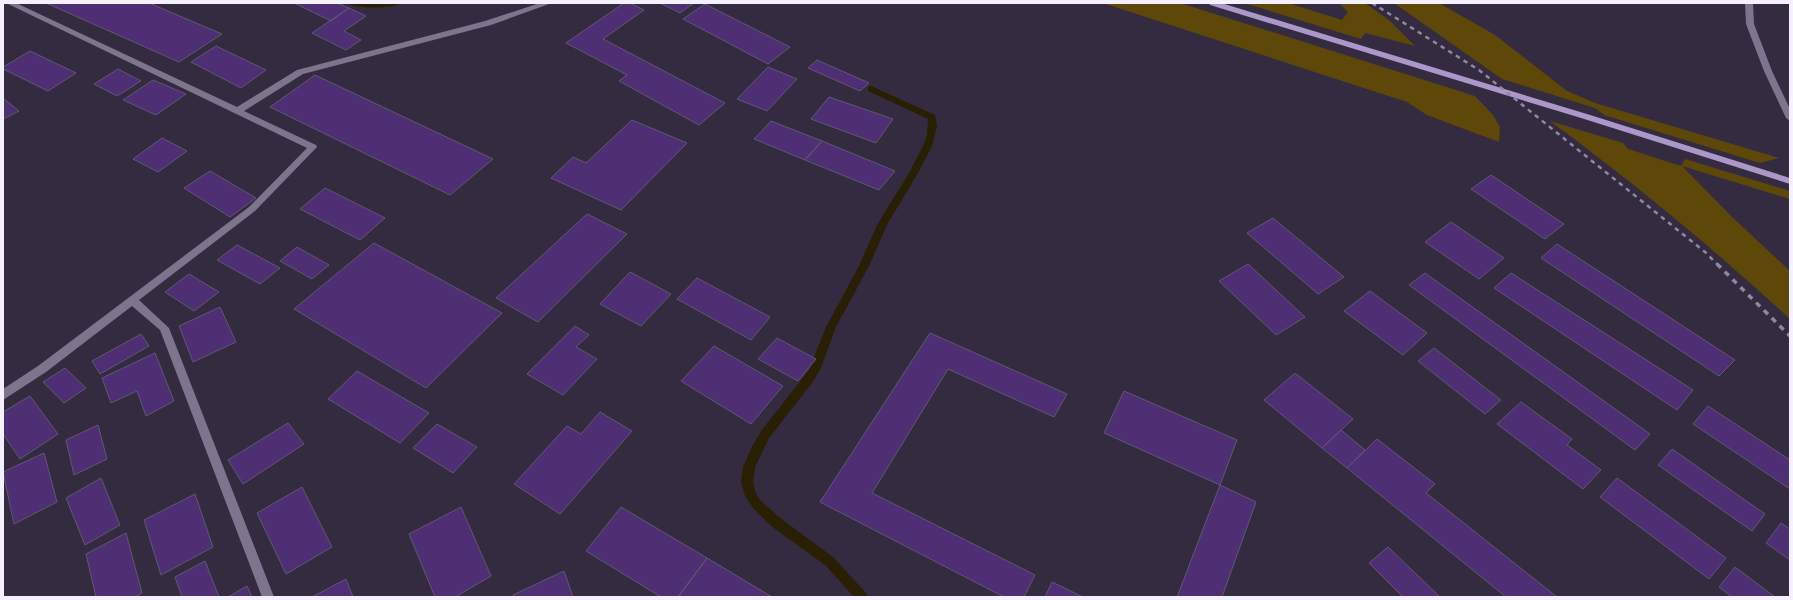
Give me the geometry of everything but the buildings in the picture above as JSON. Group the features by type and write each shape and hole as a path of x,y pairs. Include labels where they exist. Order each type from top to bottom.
{"main road":[{"path":"1213,3 1584,116 1790,181"}],"street":[{"path":"3,395 42,369 252,208 313,147 10,3"},
{"path":"237,111 300,72 488,23 548,3"},
{"path":"1749,3 1750,24 1768,71 1790,118"},
{"path":"132,300 164,328 268,597"}],"shaded area":[{"path":"1103,3 1180,3 1475,96 1493,115 1500,127 1499,142 1427,115 1407,102"},
{"path":"1244,3 1288,3 1342,20 1348,12 1339,3 1365,3 1390,21 1415,46 1365,33 1361,39"},
{"path":"1394,3 1439,3 1495,35 1567,91 1595,103 1779,158 1760,163 1604,115 1595,108 1502,79"},
{"path":"1550,121 1623,143 1628,149 1681,166 1685,159 1790,191 1790,199 1682,166 1731,216 1790,271 1790,319 1672,216"}],"waterway":[{"path":"351,3 375,5 397,3"},
{"path":"862,597 829,561 765,513 751,496 747,482 749,467 765,434 800,391 812,373 819,360 835,319 864,266 882,225 921,160 931,135 933,126 932,117 871,89"}],"railway":[{"path":"1372,3 1479,70 1705,252 1717,264"},
{"path":"1717,264 1790,336"}]}
